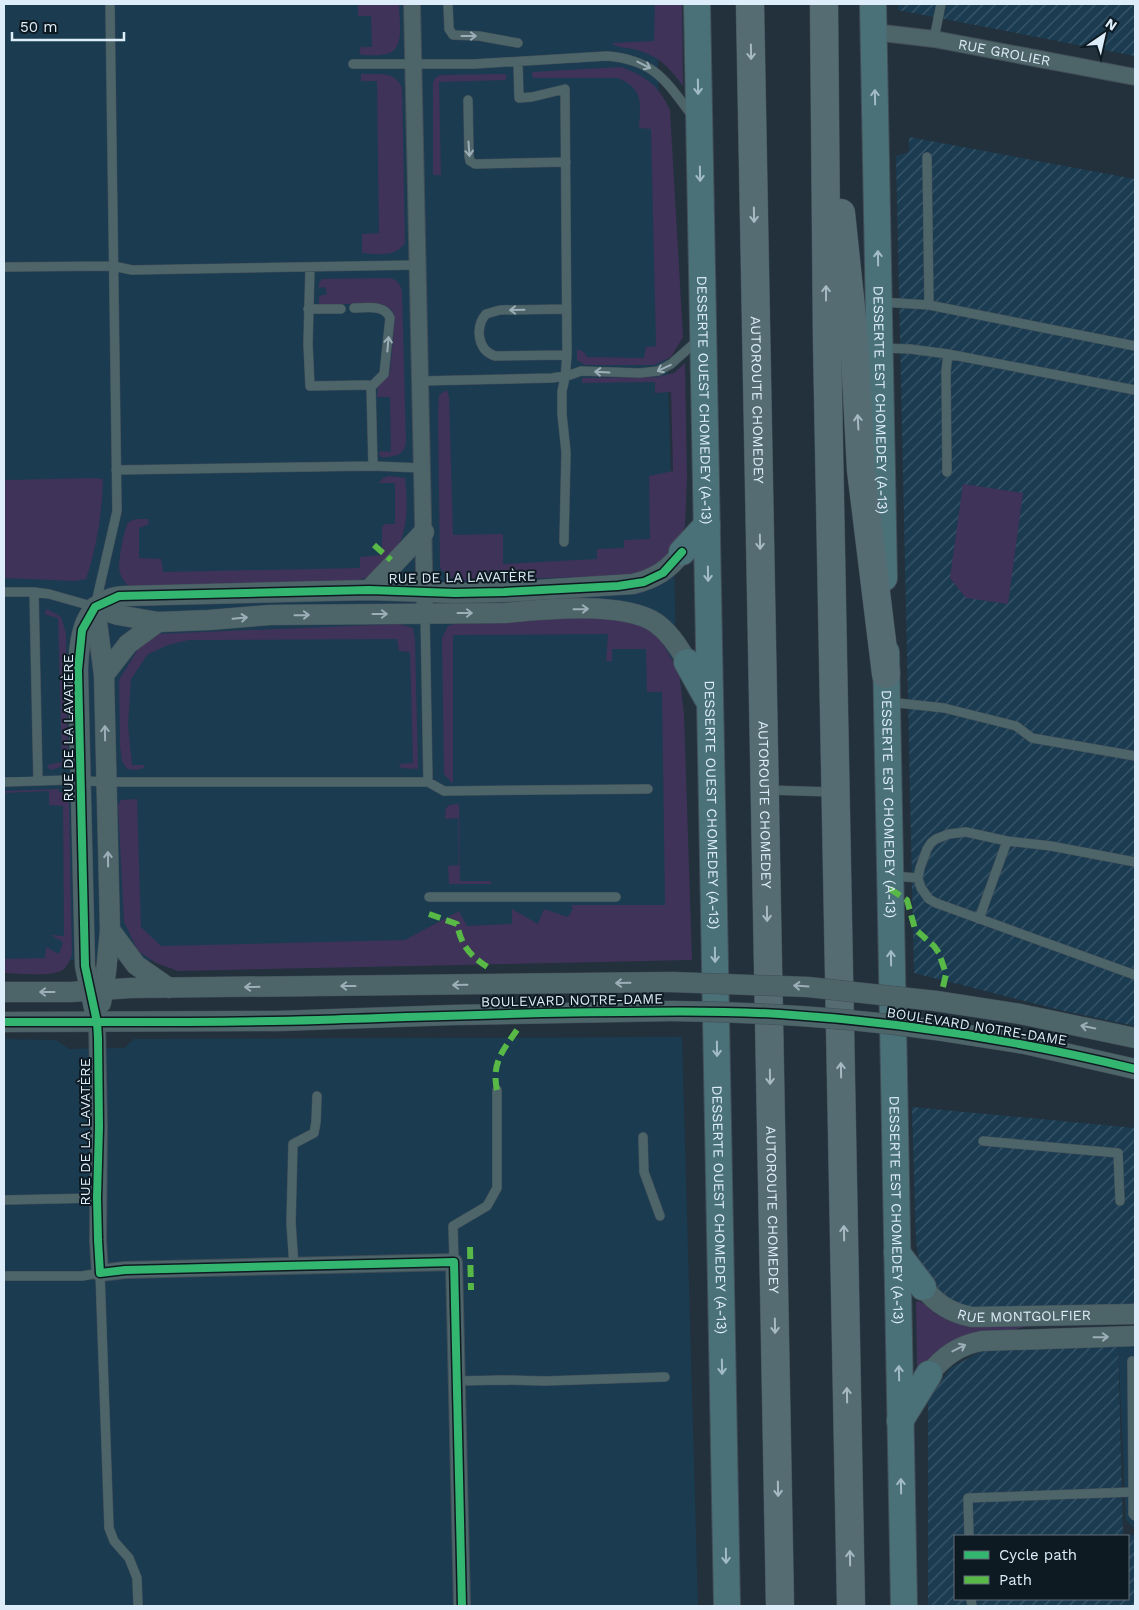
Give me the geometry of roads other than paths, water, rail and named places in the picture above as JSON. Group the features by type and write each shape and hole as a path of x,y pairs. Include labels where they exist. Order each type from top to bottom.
{"highway":[{"name":"AUTOROUTE CHOMEDEY","path":"750,4 780,1606"},
{"path":"824,4 826,341 851,1606"},
{"path":"825,53 854,337 860,470 886,674"}],"main road":[{"name":"DESSERTE OUEST CHOMEDEY (A-13)","path":"697,4 727,1606"},
{"name":"DESSERTE EST CHOMEDEY (A-13)","path":"873,4 904,1606"},
{"path":"682,552 707,525"},
{"path":"687,662 709,704"},
{"path":"897,1253 923,1287"},
{"path":"900,1422 929,1374"}],"street":[{"path":"412,4 425,613"},
{"name":"RUE GROLIER","path":"874,32 934,39 1135,77"},
{"path":"369,590 424,532"},
{"name":"RUE DE LA LAVATÈRE","path":"97,990 85,966 78,657 82,630 94,607 118,596 369,590 504,592 633,584 644,582 663,573 682,552"},
{"path":"94,607 118,615 158,622 270,615 505,613 561,609 622,611 645,617 656,623 675,642 687,662"},
{"name":"RUE DE LA LAVATÈRE","path":"94,607 104,675 110,930 106,972 97,990 99,1127 97,1198 100,1273"},
{"path":"104,675 135,637 158,622"},
{"path":"110,930 136,965 169,988"},
{"name":"BOULEVARD NOTRE-DAME","path":"4,992 169,988 672,982 808,987 936,1001 1020,1014 1135,1038"},
{"name":"BOULEVARD NOTRE-DAME","path":"4,1022 278,1021 462,1014 672,1011 778,1014 936,1030 1025,1044 1135,1068"},
{"path":"100,1273 125,1270 454,1262 462,1606"},
{"name":"RUE MONTGOLFIER","path":"923,1287 937,1302 946,1308 972,1317 1135,1314"},
{"name":"RUE MONTGOLFIER","path":"929,1374 948,1354 964,1345 982,1340 1135,1336"}],"lane":[{"path":"4,592 49,594 94,607 117,511 110,4"},
{"path":"448,4 449,29 453,35 479,36 518,43"},
{"path":"934,39 940,4"},
{"path":"353,64 413,65 518,62 607,56 630,59 654,71 667,83 699,126"},
{"path":"518,62 519,98 565,90 567,354 562,392 566,452 564,542"},
{"path":"468,100 469,156 470,161 474,164 566,162"},
{"path":"927,157 929,305"},
{"path":"4,267 113,266 132,270 417,265"},
{"path":"310,267 308,309 310,386 368,385 371,387"},
{"path":"879,302 929,305 1135,346"},
{"path":"354,308 381,308 387,312 390,318 384,374 371,387 373,466"},
{"path":"308,309 341,309"},
{"path":"566,309 500,310 486,314 480,324 481,344 489,354 495,356 567,354"},
{"path":"420,381 552,378 581,371 640,373 658,371 671,364 703,334"},
{"path":"880,348 910,349 948,354 1135,390"},
{"path":"947,472 946,378 948,354"},
{"path":"116,470 373,466 422,468"},
{"path":"34,592 38,781"},
{"path":"425,613 428,782"},
{"path":"887,702 944,708 1016,726 1032,738 1135,756"},
{"path":"4,782 80,780 106,782 428,782 444,791 648,789"},
{"path":"765,790 835,792"},
{"path":"1135,862 1051,846 1007,841 966,832 942,836 936,839 927,849 918,878 921,888 929,899 1135,975"},
{"path":"979,919 1007,841"},
{"path":"890,876 918,878"},
{"path":"429,897 616,896"},
{"path":"454,1262 453,1226 487,1206 497,1188 497,1090"},
{"path":"294,1266 291,1223 294,1144 314,1133 318,1096"},
{"path":"642,1136 644,1172 660,1216"},
{"path":"983,1141 1118,1153 1120,1201"},
{"path":"4,1200 97,1198"},
{"path":"4,1276 82,1276 100,1273 109,1528 114,1541 129,1558 137,1578 138,1606"},
{"path":"1132,1361 1133,1514 1135,1516"},
{"path":"457,1381 545,1381 665,1377"},
{"path":"969,1535 968,1498 1133,1492"}]}
